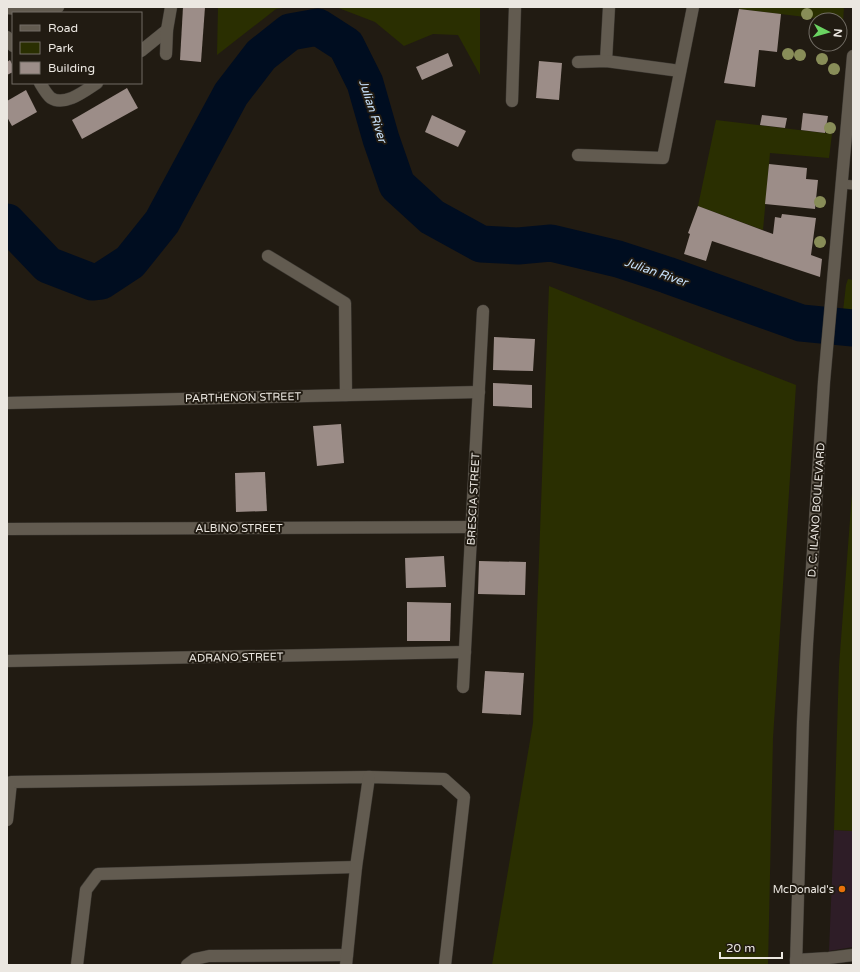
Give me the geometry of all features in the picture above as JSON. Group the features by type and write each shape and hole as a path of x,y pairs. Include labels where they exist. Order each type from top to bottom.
{"street":[{"path":"7,8 48,12 58,7"},
{"path":"166,54 170,7"},
{"path":"512,101 515,7"},
{"path":"606,61 609,7"},
{"path":"578,155 663,158 693,7"},
{"path":"142,50 167,30"},
{"name":"D. C. ILANO BOULEVARD","path":"796,962 803,722 826,364 834,278 847,185 853,56"},
{"path":"578,62 606,61 680,71"},
{"path":"41,84 50,98 58,101 66,101 96,84"},
{"path":"268,256 345,303 346,395"},
{"name":"BRESCIA STREET","path":"463,688 483,311"},
{"name":"PARTHENON STREET","path":"7,403 479,392"},
{"name":"ALBINO STREET","path":"7,529 471,527"},
{"name":"ADRANO STREET","path":"7,662 465,652"},
{"path":"187,965 196,959 209,956 347,960 356,867 369,777"},
{"path":"7,820 11,782 369,777 444,778 464,797 445,965"},
{"path":"76,965 86,890 98,874 356,867"},
{"path":"796,962 853,955"}],"shaded area":[{"name":"McDonald's","path":"834,830 853,831 853,947 829,951"}],"green space":[{"path":"218,7 290,7 276,9 217,55"},
{"path":"336,7 480,7 480,75 458,35 433,34 404,46 375,22"},
{"path":"740,7 844,7 844,12 808,12 808,17 739,9"},
{"path":"716,120 832,134 829,158 770,153 763,230 698,206"},
{"path":"848,279 853,280 853,312 843,311"},
{"path":"549,286 796,385 773,738 768,965 492,965 533,723"},
{"path":"853,480 853,831 834,830 839,666"}],"building":[{"path":"183,7 205,7 201,62 180,60"},
{"path":"739,9 781,14 777,52 759,50 755,87 724,83"},
{"path":"448,53 453,66 422,80 416,67"},
{"path":"10,60 12,64 12,72 7,75 7,62"},
{"path":"539,61 562,63 559,100 536,98"},
{"path":"127,88 138,108 82,139 72,120"},
{"path":"26,90 37,112 12,126 7,117 7,101"},
{"path":"803,113 828,116 825,133 801,130"},
{"path":"432,115 466,131 458,147 425,132"},
{"path":"762,115 787,118 785,128 760,125"},
{"path":"769,164 807,168 806,179 818,180 815,209 765,204"},
{"path":"698,206 773,234 775,217 781,218 782,214 816,218 811,255 822,259 820,277 712,241 706,261 684,254 690,234 688,233"},
{"path":"494,337 535,339 533,371 493,370"},
{"path":"493,383 532,385 532,408 493,406"},
{"path":"341,424 344,463 317,466 313,426"},
{"path":"265,472 267,511 236,512 235,473"},
{"path":"444,556 446,587 406,588 405,558"},
{"path":"479,561 526,562 525,595 478,594"},
{"path":"407,602 451,603 450,641 407,641"},
{"path":"485,671 524,673 521,715 482,713"}],"waterway":[{"name":"Julian River","path":"7,222 48,265 92,282 101,281 130,262 162,222 231,94 261,55 290,32 318,27 346,45 365,83 381,139 397,185 432,217 481,244 518,246 551,243 618,259 801,323 853,328"}],"place":[{"name":"McDonald's","path":"842,889"}]}
